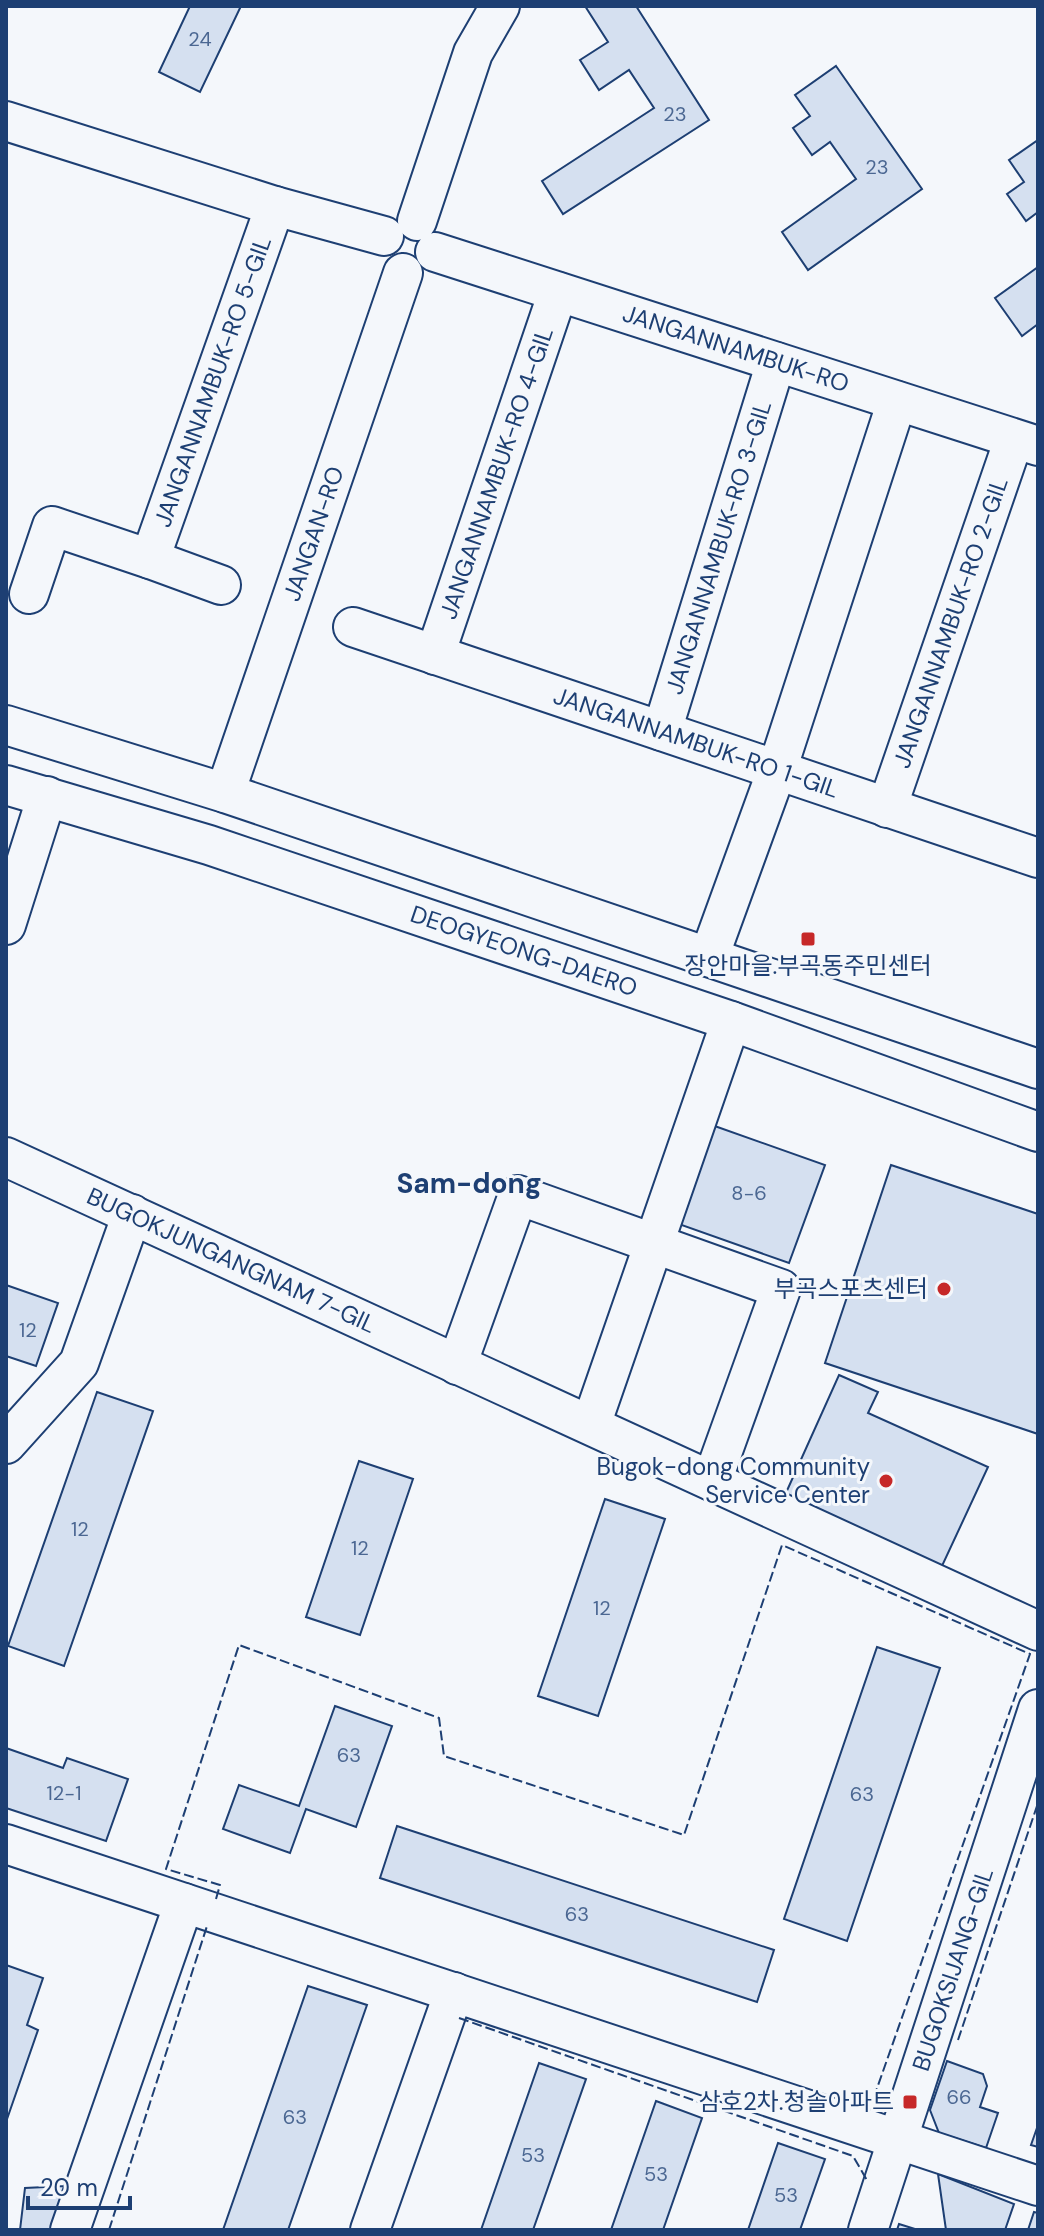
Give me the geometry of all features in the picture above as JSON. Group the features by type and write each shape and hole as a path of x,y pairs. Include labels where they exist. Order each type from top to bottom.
{"street":[{"path":"412,236 473,53 500,6"},
{"name":"JANGANNAMBUK-RO","path":"6,121 275,206 412,236 558,292 1026,442"},
{"name":"JANGANNAMBUK-RO 5-GIL","path":"150,559 275,206"},
{"name":"JANGAN-RO","path":"225,793 403,273 417,272 429,265 412,236"},
{"name":"JANGANNAMBUK-RO 4-GIL","path":"435,655 558,292"},
{"name":"JANGANNAMBUK-RO 3-GIL","path":"662,731 776,362"},
{"path":"709,957 777,770 897,401"},
{"name":"JANGANNAMBUK-RO 2-GIL","path":"887,808 1026,442"},
{"name":"JANGANNAMBUK-RO 5-GIL","path":"29,594 52,526 221,585"},
{"name":"JANGANNAMBUK-RO 1-GIL","path":"353,627 1038,858"},
{"path":"6,725 225,793 1038,1069"},
{"name":"DEOGYEONG-DAERO","path":"6,785 209,845 731,1021 1038,1132"},
{"path":"6,925 47,796"},
{"path":"591,1425 731,1021"},
{"name":"BUGOKJUNGANGNAM 7-GIL","path":"6,1157 1038,1631"},
{"path":"457,1365 518,1195 781,1289 712,1481"},
{"path":"6,1444 79,1363 132,1214"},
{"name":"BUGOKSIJANG-GIL","path":"868,2230 1038,1709"},
{"path":"6,1844 1038,2186"},
{"path":"70,2230 184,1903"},
{"path":"370,2230 454,1992"}],"building":[{"path":"190,6 241,6 200,92 159,72"},
{"path":"585,6 636,6 709,120 563,214 542,181 654,108 629,70 599,90 580,60 608,42"},
{"path":"836,66 922,189 808,270 782,232 856,179 830,142 812,155 793,128 810,116 795,95"},
{"path":"1038,140 1038,212 1026,221 1007,194 1024,182 1009,160"},
{"path":"1038,267 1038,324 1022,336 995,298"},
{"path":"709,1124 825,1165 789,1263 673,1222"},
{"name":"부곡스포츠센터","path":"891,1165 1038,1214 1038,1434 825,1363"},
{"path":"6,1285 58,1303 36,1366 6,1356"},
{"name":"Bugok-dong Community Service Center","path":"839,1375 878,1392 868,1413 988,1467 942,1566 785,1495"},
{"path":"97,1392 153,1411 64,1666 8,1646"},
{"path":"359,1461 413,1479 360,1635 306,1617"},
{"path":"605,1499 665,1519 598,1716 538,1696"},
{"path":"877,1647 940,1668 847,1941 784,1919"},
{"path":"335,1706 392,1726 356,1827 306,1809 290,1853 223,1829 239,1785 299,1806"},
{"path":"6,1748 63,1768 67,1758 128,1779 106,1841 6,1808"},
{"path":"397,1826 774,1950 757,2002 380,1878"},
{"path":"6,1965 43,1978 27,2025 38,2030 6,2122"},
{"path":"308,1986 367,2005 288,2230 223,2230"},
{"path":"947,2061 983,2074 987,2086 980,2107 998,2113 986,2148 939,2133 930,2110"},
{"path":"539,2063 586,2079 533,2230 481,2230"},
{"path":"656,2101 702,2118 663,2230 611,2230"},
{"path":"1038,2125 1038,2147 1031,2145"},
{"path":"778,2143 825,2159 800,2230 748,2230"},
{"path":"938,2174 1014,2204 1005,2230 946,2230"},
{"path":"66,2186 51,2230 20,2230 25,2188"},
{"path":"1034,2212 1038,2213 1038,2230 1028,2230"},
{"path":"899,2224 915,2229 915,2230 897,2230"}],"fence":[{"path":"216,1899 220,1885 166,1869 239,1645 439,1718 444,1756 684,1835 782,1545 1030,1654 875,2094"},
{"path":"958,2040 1038,1803"},
{"path":"109,2230 207,1926"},
{"path":"459,2018 853,2156 868,2182"}],"place":[{"name":"장안마을.부곡동주민센터","path":"808,939"},
{"name":"부곡스포츠센터","path":"944,1289"},
{"name":"Bugok-dong Community Service Center","path":"886,1481"},
{"name":"삼호2차.청솔아파트","path":"910,2102"}],"district":[{"name":"Sam-dong","path":"469,1183"}]}
